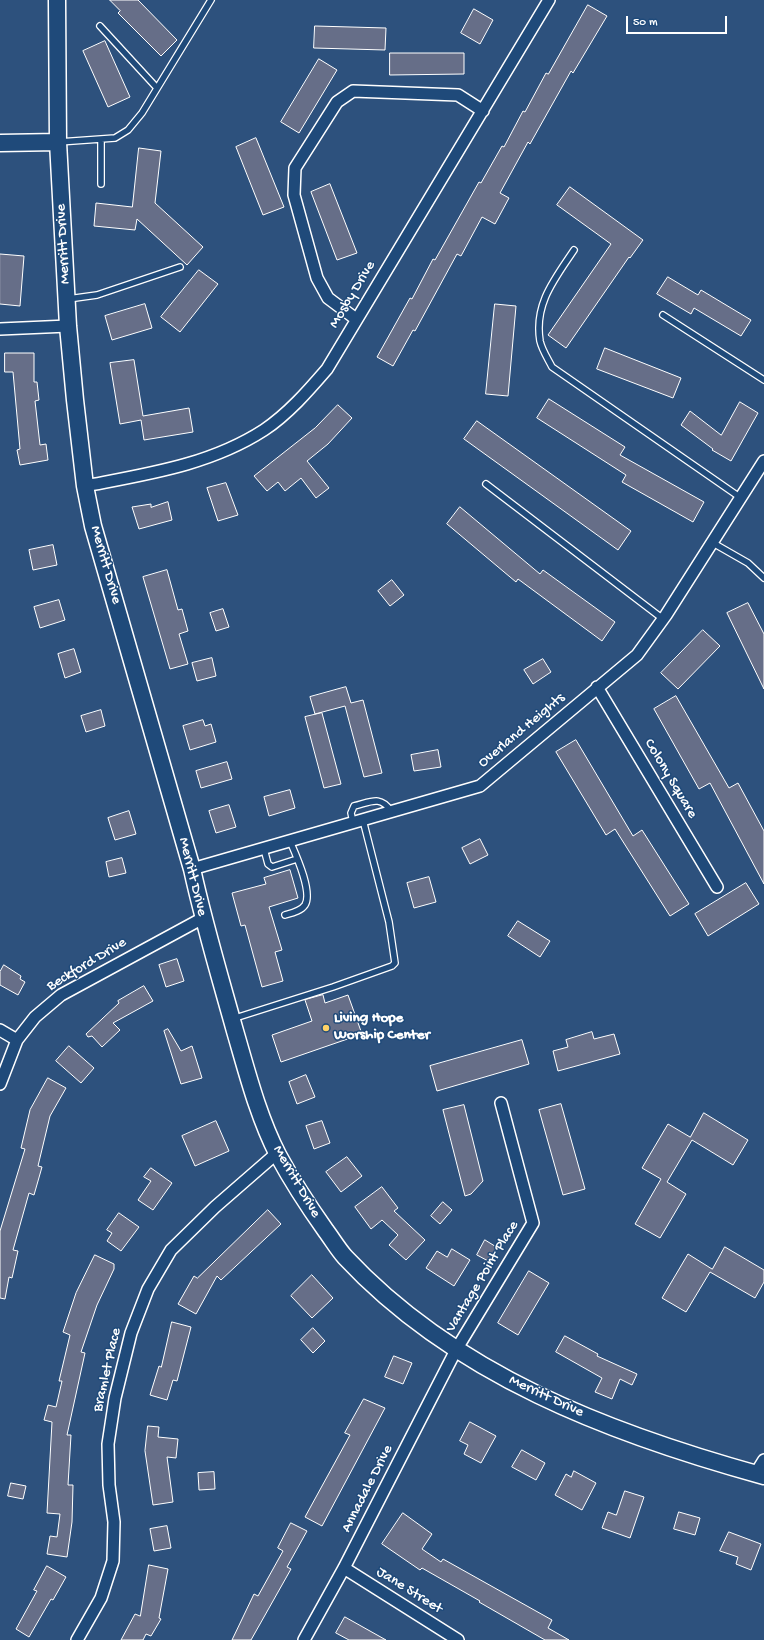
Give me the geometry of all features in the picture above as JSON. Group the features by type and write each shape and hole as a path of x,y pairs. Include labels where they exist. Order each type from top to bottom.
{"main road":[{"name":"Merritt Drive","path":"57,6 58,142 68,299 68,326 75,400 86,486 93,526 192,869 202,918 250,1079 277,1153 306,1202 344,1256 400,1309 456,1350 555,1404 649,1440 760,1474"},
{"path":"0,143 58,142"}],"street":[{"name":"Mosby Drive","path":"86,486 178,468 222,453 264,430 297,403 327,369 549,0"},
{"path":"356,319 328,298 316,278 294,195 295,168 337,102 353,91 458,95 483,111"},
{"path":"0,329 68,326"},
{"name":"Overland Heights","path":"192,869 480,786 596,687 637,655 663,619 764,461"},
{"name":"Colony Square","path":"596,687 717,887"},
{"name":"Beckford Drive","path":"0,1084 17,1040 35,1017 61,995 202,918"},
{"path":"0,1030 17,1040"},
{"name":"Vantage Point Place","path":"456,1350 533,1223 501,1103"},
{"name":"Bramlet Place","path":"77,1640 101,1598 113,1561 114,1522 109,1485 108,1444 115,1398 131,1333 148,1289 171,1250 215,1208 277,1153"},
{"name":"Annadale Drive","path":"304,1640 344,1568 456,1350"},
{"path":"760,1474 764,1460"},
{"name":"Jane Street","path":"344,1568 458,1640"}],"lane":[{"path":"58,142 115,138 128,130 142,113 211,0"},
{"path":"100,26 157,88"},
{"path":"101,140 101,184"},
{"path":"574,250 548,289 540,307 540,342 552,367 741,498"},
{"path":"68,299 97,295 180,267"},
{"path":"663,315 764,380"},
{"path":"486,484 663,619"},
{"path":"712,544 748,563 764,578"},
{"path":"232,1019 333,987 392,966 395,963 389,922 358,821 351,812 354,806 378,800 386,803 391,811"},
{"path":"285,915 300,910 304,906 307,899 306,886 290,841"},
{"path":"264,849 268,864 272,867 297,859"}],"building":[{"path":"110,0 138,0 177,40 161,56 118,13 120,11"},
{"path":"588,5 607,16 573,73 571,71 530,144 528,142 500,193 509,198 495,224 482,217 461,256 457,254 415,331 413,330 393,366 377,357 410,298 412,299 433,259 435,260 479,182 481,183 502,146 504,147 523,111 525,112 546,73 548,74"},
{"path":"474,9 493,20 480,44 461,33"},
{"path":"315,26 386,28 385,50 314,48"},
{"path":"105,41 130,97 108,107 83,51"},
{"path":"390,53 464,53 464,74 390,75"},
{"path":"319,59 337,70 299,133 281,122"},
{"path":"256,138 284,207 263,215 236,147"},
{"path":"139,148 161,151 155,203 203,247 187,265 137,219 135,230 94,226 96,203 132,207"},
{"path":"330,184 357,253 337,260 311,192"},
{"path":"570,187 643,240 630,258 629,257 566,348 548,335 611,244 557,205"},
{"path":"0,254 24,256 20,306 0,304"},
{"path":"199,270 218,284 180,332 161,317"},
{"path":"668,277 698,295 701,290 751,320 741,336 694,308 691,314 657,294"},
{"path":"145,304 152,328 112,340 105,316"},
{"path":"495,304 516,306 508,396 486,394"},
{"path":"605,348 681,378 673,398 597,369"},
{"path":"5,353 34,353 34,382 37,382 39,400 35,401 40,445 46,444 48,460 20,465 17,450 20,449 13,372 5,372"},
{"path":"134,360 143,416 189,408 193,432 144,440 141,420 120,424 110,363"},
{"path":"549,399 625,447 620,455 704,502 693,522 622,482 626,475 537,418"},
{"path":"740,402 758,413 731,461 712,450 713,449 681,425 690,411 721,435"},
{"path":"338,405 352,418 328,444 307,461 329,488 316,498 301,478 285,491 278,482 267,491 254,476 315,428"},
{"path":"477,421 631,531 618,550 464,439"},
{"path":"226,483 238,515 218,521 207,488"},
{"path":"168,502 172,520 139,529 132,507 151,504 151,507"},
{"path":"460,507 540,574 543,570 615,622 602,641 518,579 516,582 447,524"},
{"path":"53,545 57,565 33,570 29,550"},
{"path":"167,570 178,610 182,609 188,631 179,634 188,664 170,669 143,577"},
{"path":"392,580 404,595 390,606 378,591"},
{"path":"59,600 65,620 40,628 34,607"},
{"path":"748,603 764,634 764,689 727,613"},
{"path":"223,609 229,627 216,631 210,613"},
{"path":"703,630 720,646 678,689 661,673"},
{"path":"74,649 81,672 65,678 58,654"},
{"path":"212,658 216,676 197,681 192,663"},
{"path":"543,659 551,672 533,684 524,670"},
{"path":"346,687 351,703 363,700 382,773 364,777 345,706 315,714 310,697"},
{"path":"676,696 729,788 738,783 764,831 764,884 710,783 699,789 654,709"},
{"path":"101,710 105,726 86,732 81,716"},
{"path":"322,713 341,784 324,788 305,717"},
{"path":"203,720 205,726 211,724 216,742 190,750 183,726"},
{"path":"576,740 633,836 642,830 689,904 670,916 615,829 606,835 556,752"},
{"path":"438,750 441,767 414,771 411,755"},
{"path":"227,762 232,779 201,788 196,771"},
{"path":"290,790 295,808 269,816 264,797"},
{"path":"229,805 236,827 216,833 209,811"},
{"path":"129,811 136,834 115,840 108,818"},
{"path":"480,839 488,855 470,864 462,848"},
{"path":"122,858 126,873 109,877 106,862"},
{"path":"290,870 298,898 269,907 282,950 275,952 283,981 262,987 245,925 241,926 232,893 266,884 264,878"},
{"path":"429,877 436,902 414,908 407,883"},
{"path":"746,883 759,904 708,936 695,914"},
{"path":"518,921 550,941 540,957 508,936"},
{"path":"177,959 184,981 166,987 159,965"},
{"path":"4,965 21,976 20,979 25,982 18,995 0,985 0,972"},
{"path":"144,986 153,1001 113,1023 120,1030 102,1047 92,1036 88,1037 86,1034 119,1003 118,1001"},
{"name":"Living Hope Worship Center","path":"323,995 325,1003 348,995 362,1034 281,1062 272,1035 312,1021 305,1000"},
{"path":"168,1029 181,1051 192,1046 202,1078 181,1084 164,1031"},
{"path":"592,1032 594,1039 614,1034 620,1054 558,1071 553,1051 568,1047 566,1040"},
{"path":"522,1040 529,1064 437,1091 430,1066"},
{"path":"69,1046 94,1068 81,1083 56,1061"},
{"path":"306,1075 315,1097 297,1104 289,1082"},
{"path":"48,1078 66,1088 50,1116 38,1166 42,1167 34,1195 29,1193 13,1250 18,1251 12,1278 9,1277 5,1299 0,1298 0,1231 25,1149 21,1148 30,1110"},
{"path":"561,1104 585,1189 563,1195 539,1110"},
{"path":"464,1105 483,1181 471,1194 465,1196 443,1110"},
{"path":"704,1113 748,1140 733,1165 692,1140 667,1182 686,1194 660,1238 635,1224 661,1179 642,1168 668,1124 690,1137"},
{"path":"216,1121 229,1151 195,1166 182,1136"},
{"path":"322,1121 330,1143 314,1149 306,1126"},
{"path":"347,1157 362,1176 341,1192 326,1172"},
{"path":"151,1168 172,1183 153,1210 138,1200 151,1181 144,1177"},
{"path":"382,1187 398,1208 394,1211 425,1240 406,1260 389,1245 398,1235 382,1220 371,1229 355,1207"},
{"path":"443,1202 452,1210 440,1224 431,1216"},
{"path":"268,1210 281,1224 221,1280 217,1276 196,1314 178,1304 194,1276 197,1278"},
{"path":"119,1213 139,1227 121,1251 107,1241 112,1233 107,1230"},
{"path":"485,1240 498,1248 490,1262 477,1255"},
{"path":"725,1247 764,1270 764,1282 755,1298 710,1272 686,1312 662,1298 688,1254 712,1269"},
{"path":"452,1249 470,1260 454,1286 426,1268 437,1251 447,1257"},
{"path":"95,1255 114,1264 114,1269 97,1305 81,1352 85,1353 67,1435 71,1435 68,1485 73,1485 72,1522 67,1557 47,1554 50,1536 57,1537 60,1514 47,1513 52,1422 44,1420 48,1405 56,1407 62,1381 59,1381 70,1335 63,1332 76,1293"},
{"path":"529,1271 549,1283 518,1335 498,1323"},
{"path":"312,1275 333,1298 312,1318 291,1296"},
{"path":"172,1322 191,1327 177,1381 173,1380 167,1400 150,1395 159,1366 161,1367"},
{"path":"313,1328 325,1341 313,1353 301,1340"},
{"path":"565,1336 598,1354 597,1356 637,1374 632,1385 620,1379 612,1399 595,1392 602,1378 556,1352"},
{"path":"394,1356 412,1363 403,1384 385,1377"},
{"path":"364,1399 385,1408 322,1526 305,1517 350,1435 345,1433"},
{"path":"470,1422 496,1436 481,1463 464,1454 468,1445 460,1441"},
{"path":"148,1426 159,1427 158,1437 178,1439 176,1458 167,1457 173,1502 153,1505 145,1451"},
{"path":"522,1450 545,1463 536,1480 512,1467"},
{"path":"574,1471 596,1483 582,1510 555,1495 566,1474 571,1477"},
{"path":"214,1472 215,1489 199,1490 198,1473"},
{"path":"11,1483 26,1486 23,1499 8,1496"},
{"path":"625,1491 644,1497 630,1538 602,1528 608,1512 616,1515"},
{"path":"679,1512 700,1518 695,1535 674,1529"},
{"path":"403,1513 432,1534 422,1549 441,1562 443,1559 552,1620 548,1628 569,1640 545,1640 422,1568 420,1570 382,1544"},
{"path":"291,1523 307,1531 287,1567 291,1569 251,1640 232,1640 254,1594 258,1596 283,1551 278,1548"},
{"path":"167,1526 171,1548 154,1551 150,1529"},
{"path":"729,1532 761,1544 751,1570 736,1564 738,1557 720,1551"},
{"path":"149,1565 168,1569 159,1618 161,1619 151,1636 146,1634 143,1640 121,1640 135,1614 140,1616"},
{"path":"47,1566 66,1577 53,1600 51,1599 29,1637 16,1629 37,1591 34,1590"},
{"path":"345,1617 386,1640 349,1640 336,1633"}],"place":[{"name":"Living Hope Worship Center","path":"326,1028"}]}
